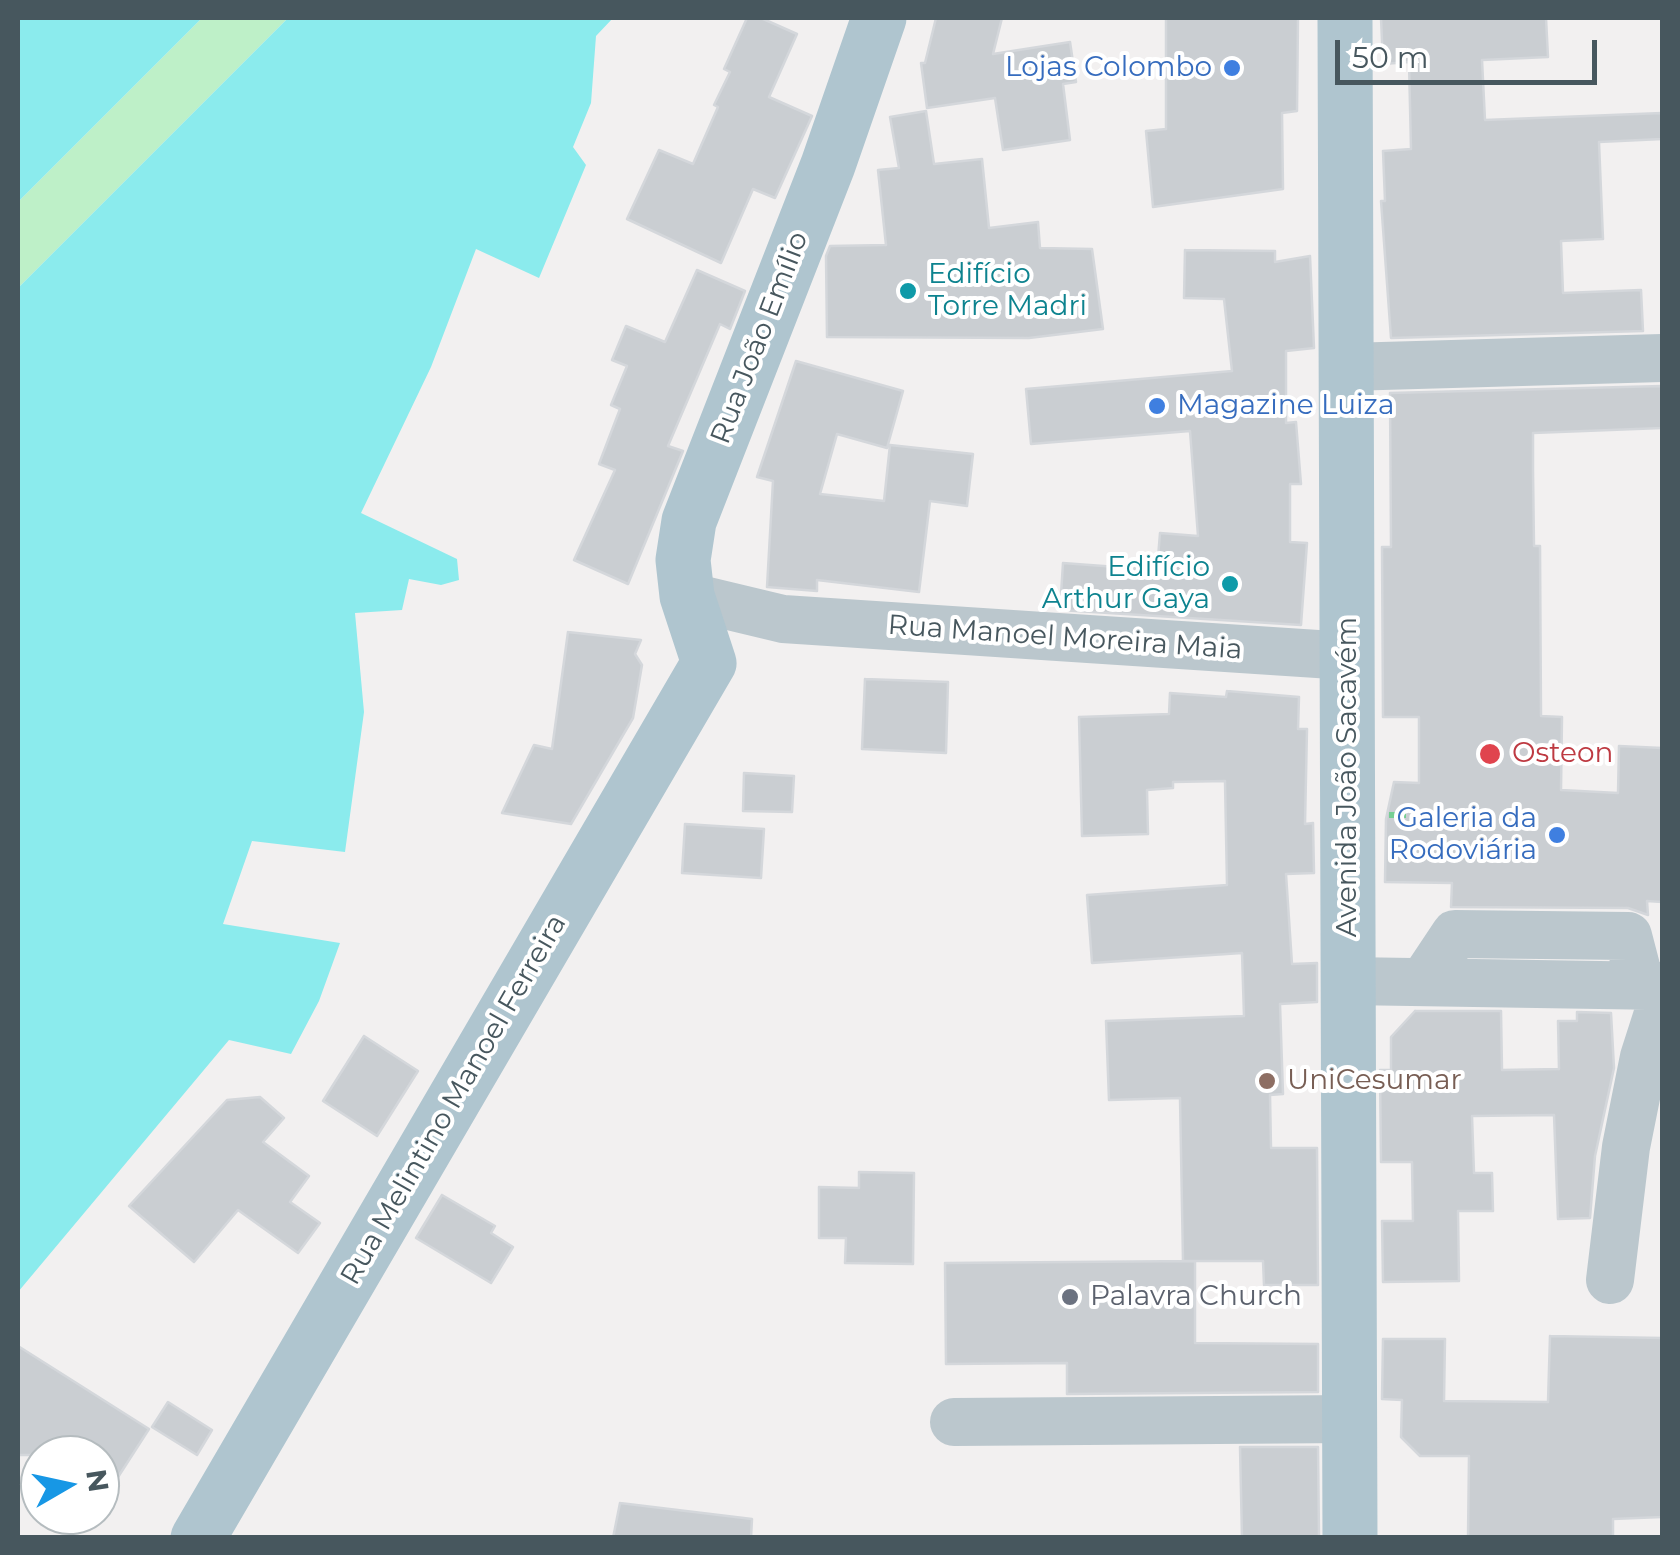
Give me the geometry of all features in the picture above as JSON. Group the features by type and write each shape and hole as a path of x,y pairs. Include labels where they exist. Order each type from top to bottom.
{"main road":[{"name":"Rua João Emílio","path":"709,663 687,596 684,560 689,521 821,183 878,18"},
{"name":"Avenida João Sacavém","path":"1344,18 1350,1538"},
{"name":"Rua Melintino Manoel Ferreira","path":"198,1538 709,663"}],"street":[{"path":"1347,368 1662,358"},
{"name":"Rua Manoel Moreira Maia","path":"687,596 783,620 1348,656"},
{"name":"Rua Manoel Moreira Maia","path":"709,663 744,638 783,620"},
{"path":"1349,981 1655,991 1630,1129 1610,1280"},
{"path":"954,1422 1350,1419"}],"green space":[{"path":"202,18 288,18 18,288 18,202"}],"water":[{"path":"18,18 202,18 18,202"},
{"path":"288,18 613,18 596,36 591,103 573,147 586,165 539,278 476,249 431,367 361,513 457,559 459,580 441,585 409,579 402,610 355,613 364,712 345,852 252,841 223,924 340,943 319,1001 291,1054 229,1040 18,1292 18,288"}],"building":[{"path":"747,18 761,18 797,34 769,97 812,116 775,198 753,189 721,263 627,219 659,150 693,164 730,72 724,69"},
{"path":"936,18 1002,18 993,54 1070,42 1076,82 1063,84 1070,140 1003,150 995,98 927,108 921,63 925,63"},
{"path":"1166,18 1298,18 1297,111 1282,113 1283,189 1153,207 1146,131 1166,129"},
{"path":"1381,18 1546,18 1548,57 1482,60 1485,120 1662,113 1662,139 1599,142 1603,239 1561,241 1563,293 1641,290 1643,331 1391,338 1381,201 1385,201 1383,151 1411,149 1409,62 1383,64"},
{"path":"926,111 934,164 982,159 989,228 1038,222 1040,248 1092,249 1103,329 1029,338 827,337 826,256 830,246 886,245 878,170 899,168 890,117"},
{"path":"1185,250 1275,251 1275,262 1310,256 1314,348 1286,351 1286,423 1296,422 1301,484 1290,484 1290,542 1307,543 1301,625 1060,610 1063,563 1157,570 1160,533 1198,536 1190,431 1031,444 1026,389 1232,371 1224,299 1184,298"},
{"path":"697,270 745,291 730,329 720,324 668,446 683,451 628,584 574,560 615,470 599,464 620,409 611,405 627,366 612,360 626,326 665,342"},
{"path":"796,361 903,391 887,448 837,434 820,494 884,501 890,445 973,454 967,506 930,501 919,592 817,580 817,591 767,587 773,481 757,477"},
{"path":"1662,386 1662,428 1533,433 1533,471 1534,546 1540,546 1541,716 1562,717 1561,790 1618,793 1619,746 1662,748 1662,902 1647,901 1648,915 1628,908 1451,907 1452,883 1385,882 1386,819 1394,782 1419,783 1419,717 1383,717 1382,547 1391,547 1390,393"},
{"path":"568,632 641,640 635,654 642,665 633,718 571,824 502,813 534,745 552,749"},
{"path":"865,679 948,682 946,753 862,749"},
{"path":"1227,691 1299,697 1298,729 1307,729 1305,824 1313,823 1314,873 1286,874 1292,964 1317,963 1317,1002 1280,1004 1283,1094 1270,1095 1271,1148 1317,1148 1318,1285 1264,1285 1263,1261 1183,1261 1180,1098 1109,1100 1106,1021 1244,1016 1242,953 1092,963 1087,895 1227,885 1225,781 1173,782 1173,788 1147,790 1148,834 1082,836 1079,717 1169,714 1170,693 1226,697"},
{"path":"744,773 794,776 792,812 743,811"},
{"path":"685,824 764,829 761,878 682,873"},
{"path":"1415,1011 1501,1011 1502,1070 1559,1069 1558,1021 1577,1021 1577,1012 1611,1013 1614,1068 1595,1156 1590,1218 1558,1219 1554,1115 1472,1116 1474,1173 1492,1173 1493,1211 1458,1211 1459,1281 1383,1282 1382,1221 1413,1221 1412,1162 1381,1162 1380,1070 1391,1070 1391,1037"},
{"path":"364,1036 418,1071 377,1136 323,1101"},
{"path":"260,1097 284,1118 263,1142 309,1176 290,1202 320,1223 298,1253 238,1210 194,1262 129,1206 227,1100"},
{"path":"859,1172 914,1173 913,1264 845,1263 846,1238 819,1238 819,1187 859,1188"},
{"path":"442,1195 495,1226 491,1233 513,1247 491,1283 416,1238"},
{"path":"1195,1261 1195,1343 1318,1344 1318,1392 1067,1394 1067,1363 946,1364 945,1263"},
{"path":"1550,1336 1662,1338 1662,1517 1613,1519 1613,1538 1468,1538 1469,1456 1420,1456 1401,1437 1402,1400 1382,1399 1383,1339 1445,1339 1444,1401 1548,1402"},
{"path":"18,1346 149,1429 120,1474 120,1435 20,1435 18,1455"},
{"path":"168,1402 212,1430 197,1455 152,1427"},
{"path":"1240,1447 1318,1447 1319,1538 1242,1538"},
{"path":"620,1503 752,1519 751,1538 613,1538"}],"place":[{"name":"Lojas Colombo","path":"1232,68"},
{"name":"Edifício Torre Madri","path":"908,291"},
{"name":"Magazine Luiza","path":"1157,406"},
{"name":"Edifício Arthur Gaya","path":"1230,584"},
{"name":"Osteon","path":"1490,754"},
{"name":"Galeria da Rodoviária","path":"1557,835"},
{"name":"UniCesumar","path":"1267,1081"},
{"name":"Palavra Church","path":"1070,1297"}]}
